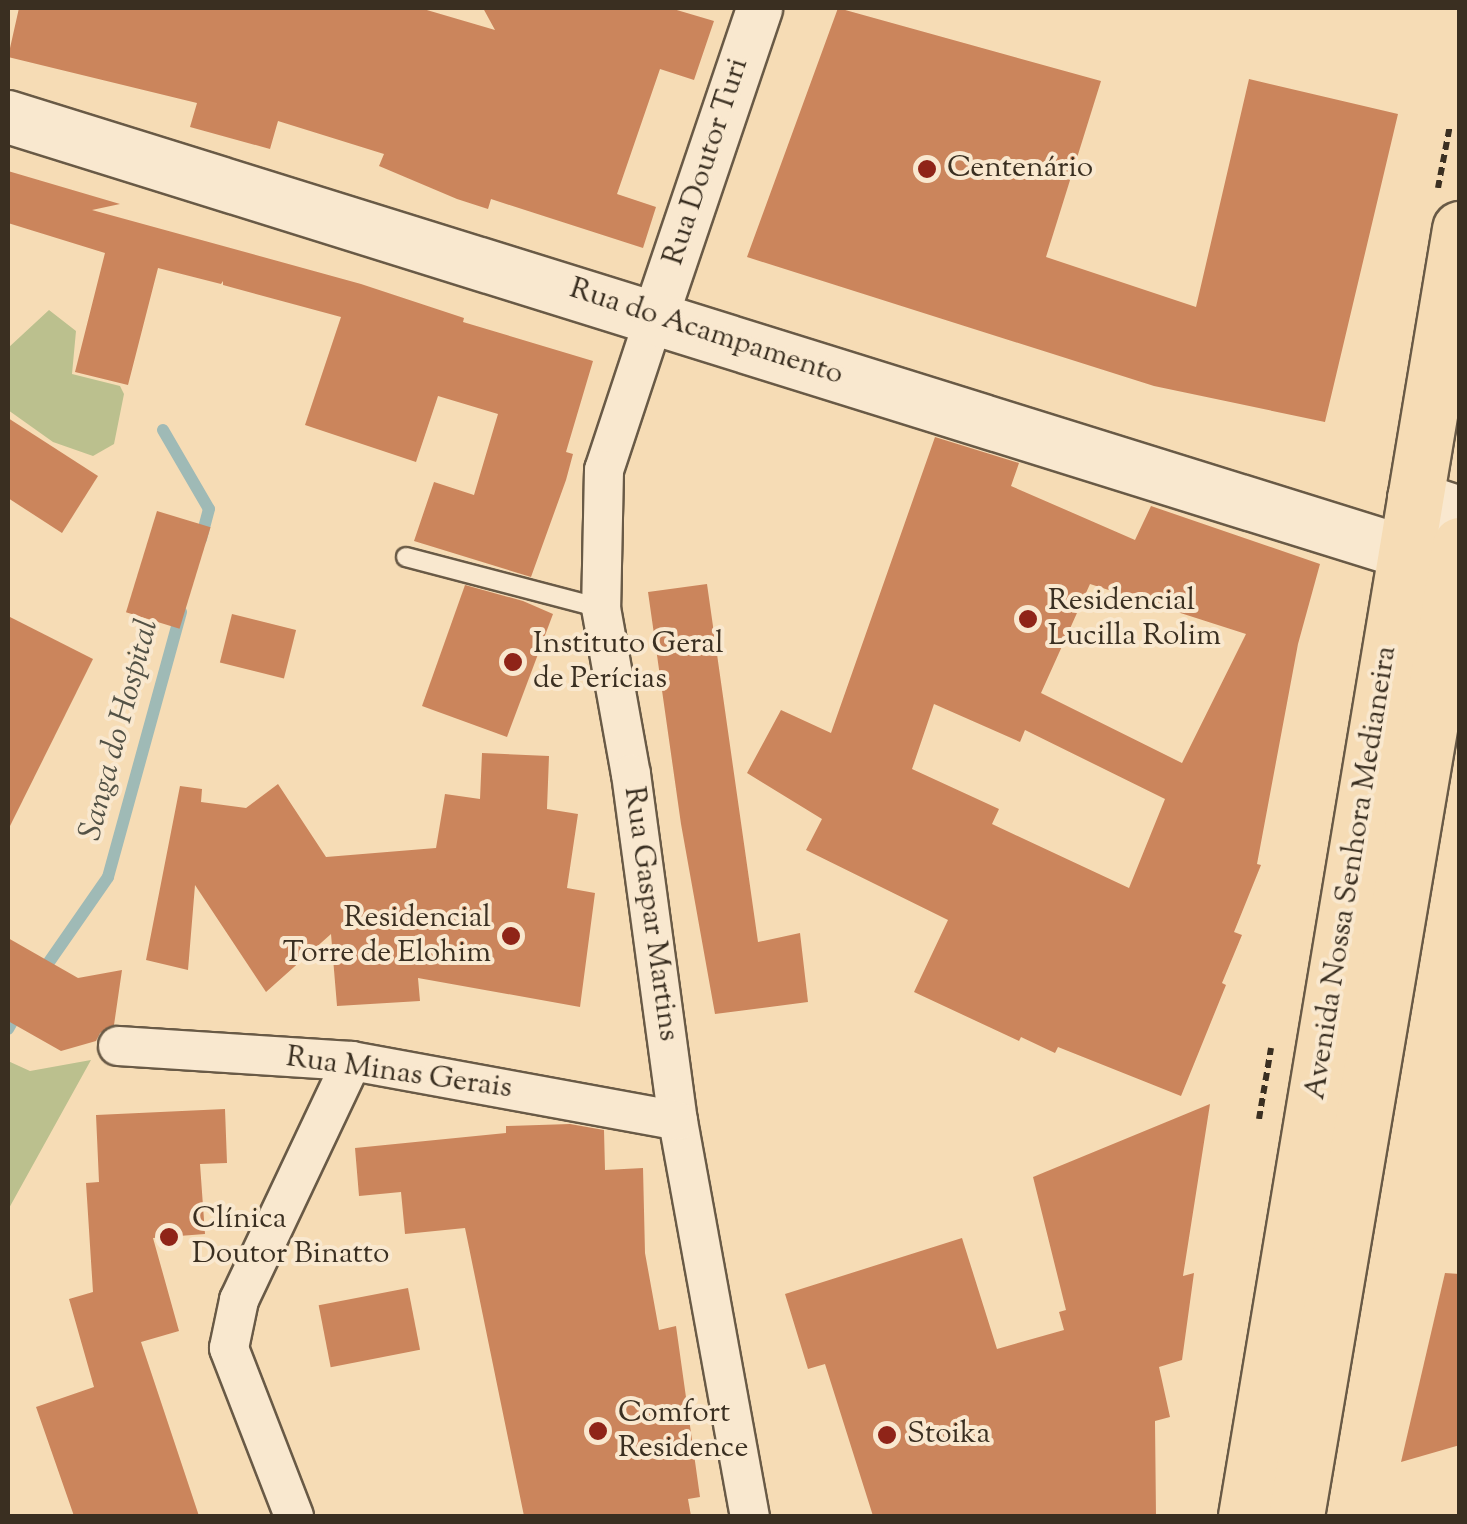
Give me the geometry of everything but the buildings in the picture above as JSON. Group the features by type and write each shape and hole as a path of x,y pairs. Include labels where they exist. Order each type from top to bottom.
{"main road":[{"name":"Rua do Acampamento","path":"8,117 1404,552 1458,561"},
{"name":"Avenida Nossa Senhora Medianeira","path":"1246,1516 1404,552 1436,506 1448,214"},
{"name":"Avenida Nossa Senhora Medianeira","path":"1296,1516 1458,561"}],"street":[{"name":"Rua Doutor Turi","path":"656,316 759,8"},
{"name":"Rua Gaspar Martins","path":"656,316 604,470 601,608 631,774 678,1121 750,1516"},
{"name":"Rua Minas Gerais","path":"118,1046 352,1061 678,1121"},
{"path":"294,1516 229,1348 239,1300 352,1061"}],"lane":[{"path":"406,557 601,608"}],"path":[{"path":"1448,214 1450,125"},
{"path":"1257,1131 1273,1036"}],"green space":[{"path":"49,310 76,331 72,374 120,386 124,394 114,444 93,456 53,442 8,410 8,348"},
{"path":"91,1060 8,1210 8,1061 30,1071"}],"waterway":[{"name":"Sanga do Hospital","path":"163,430 209,509 201,539"},
{"name":"Sanga do Hospital","path":"40,975 108,877 181,612"},
{"name":"Sanga do Hospital","path":"8,1029 19,1010"}],"place":[{"name":"Centenário","path":"927,169"},
{"name":"Residencial Lucilla Rolim","path":"1028,619"},
{"name":"Instituto Geral de Perícias","path":"513,662"},
{"name":"Residencial Torre de Elohim","path":"511,936"},
{"name":"Clínica Doutor Binatto","path":"169,1237"},
{"name":"Comfort Residence","path":"598,1431"},
{"name":"Stoika","path":"887,1435"}]}
